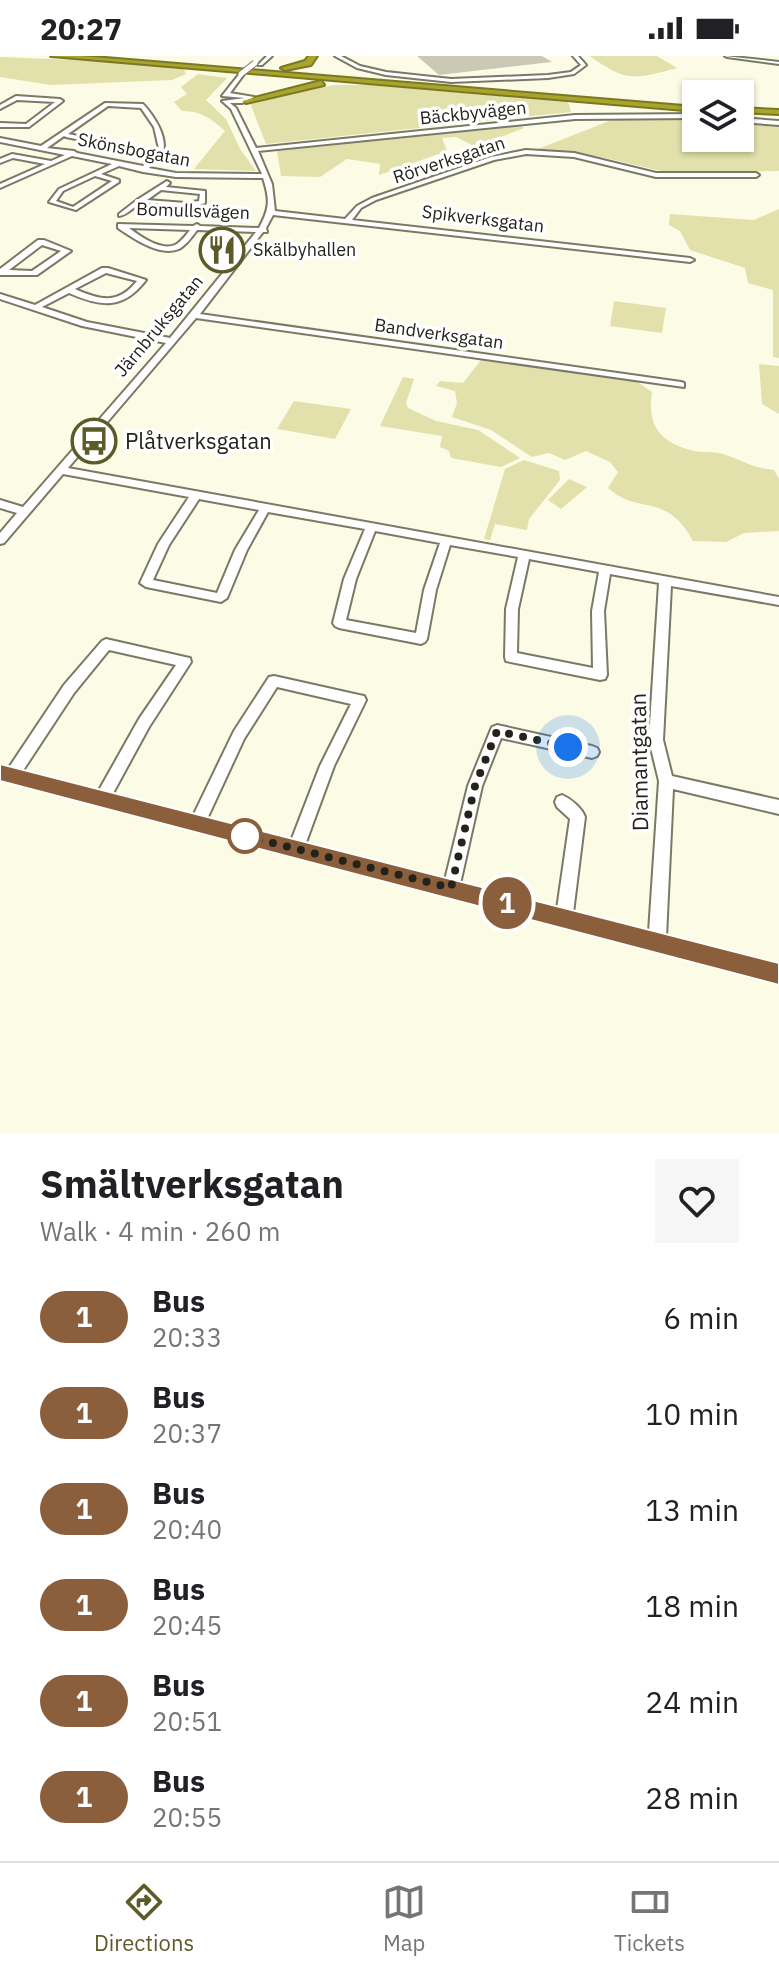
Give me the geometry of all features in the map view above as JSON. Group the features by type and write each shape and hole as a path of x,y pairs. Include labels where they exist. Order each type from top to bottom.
{"highway":[{"path":"55,56 257,66 393,82"},
{"path":"101,56 243,72 682,107"},
{"path":"243,72 295,66 311,62 313,56"},
{"path":"325,60 393,82"},
{"path":"245,97 275,92 290,84 284,77 257,66"},
{"path":"245,97 316,84 393,82"},
{"path":"754,112 779,114"}],"street":[{"path":"257,66 262,56"},
{"path":"227,97 243,72 270,56"},
{"path":"337,56 377,71 485,82 572,73 584,65 575,56"},
{"path":"730,56 779,62"},
{"path":"243,72 237,85 245,97"},
{"path":"227,97 245,97"},
{"path":"227,97 264,176 273,213"},
{"path":"236,115 237,106 245,97"},
{"path":"0,107 16,98 60,101 30,125 0,125"},
{"path":"44,147 109,104 144,107 162,139 160,154 143,170"},
{"name":"Bäckbyvägen","path":"253,150 575,117 682,116"},
{"path":"754,121 779,123"},
{"path":"66,135 160,154"},
{"name":"Skönsbogatan","path":"0,140 176,175 264,176"},
{"path":"0,186 74,153"},
{"name":"Rörverksgatan","path":"348,220 359,207 374,199 516,153 563,154 656,175 756,175"},
{"path":"0,161 12,156 51,163"},
{"path":"94,174 117,181 69,209 52,202 52,198 94,174 117,164"},
{"path":"176,175 139,201 120,219 140,238 171,248 178,246 197,226"},
{"path":"139,201 199,205 203,192 161,188"},
{"name":"Spikverksgatan","path":"273,213 690,260"},
{"name":"Järnbruksgatan","path":"0,540 264,230 273,213"},
{"name":"Bomullsvägen","path":"120,219 264,230"},
{"path":"41,242 53,244 67,253 34,273 1,273 41,242"},
{"path":"35,308 110,269 141,282 126,296 108,303 72,291"},
{"path":"0,296 85,324 170,341"},
{"name":"Bandverksgatan","path":"193,315 681,385"},
{"path":"60,470 779,601"},
{"path":"196,495 164,544 146,583 221,598 241,550 265,508"},
{"path":"0,504 24,511"},
{"path":"371,527 350,579 339,623 421,639 430,590 446,541"},
{"path":"524,555 512,609 511,657 600,675 598,611 605,570"},
{"name":"Diamantgatan","path":"657,942 666,781 656,740 665,581"},
{"path":"102,799 144,723 185,662 106,644 6,774 197,824 451,888 779,974"},
{"path":"197,824 239,735 274,681 359,700 327,766 296,849"},
{"path":"451,888 475,786 497,731 592,752"},
{"path":"666,781 779,807"},
{"path":"562,802 578,817 564,918"}],"green space":[{"path":"590,56 657,56 677,68 651,75 623,75"},
{"path":"0,57 101,61 184,69 186,74 172,80 51,85 0,77"},
{"path":"198,74 227,78 206,100 226,119 240,149 256,171 194,169 225,131 205,116 182,111 174,102 187,94 181,87"},
{"path":"334,85 373,85 568,102 571,112 266,144 250,103"},
{"path":"617,118 682,119 682,152 754,152 754,124 779,126 779,171 669,173 606,158 538,149"},
{"path":"524,128 476,147 456,137 442,138 447,151 379,175 380,164 347,159 320,177 281,176 277,151"},
{"path":"779,209 779,358 773,357 773,290 748,283 745,268 690,250 680,231 669,225 670,214 754,220"},
{"path":"614,301 666,308 662,333 610,326"},
{"path":"481,360 636,381 652,392 654,424 664,438 682,448 722,454 774,470 779,479 779,531 744,533 726,542 693,541 673,516 619,496 608,488 618,472 610,462 586,451 565,460 549,453 532,457 491,430 452,417 457,403 455,391 436,386 440,381 463,383"},
{"path":"759,364 779,366 779,414 762,404"},
{"path":"403,377 414,379 406,403 408,408 436,421 478,430 520,458 501,467 451,458 449,451 440,447 442,436 380,426"},
{"path":"294,401 351,409 335,439 277,429"},
{"path":"524,460 559,471 560,480 529,519 527,530 495,524 490,540 484,539 505,469"},
{"path":"569,479 587,487 561,509 548,500"}],"building":[{"path":"417,56 542,56 552,62 439,75"}],"bus line":[{"name":"1","path":"0,773 779,974"}],"place":[{"name":"Skälbyhallen","path":"222,250"},
{"name":"Plåtverksgatan","path":"94,441"}],"route":[{"path":"245,836 451,888 475,786 497,731 568,747"}]}
